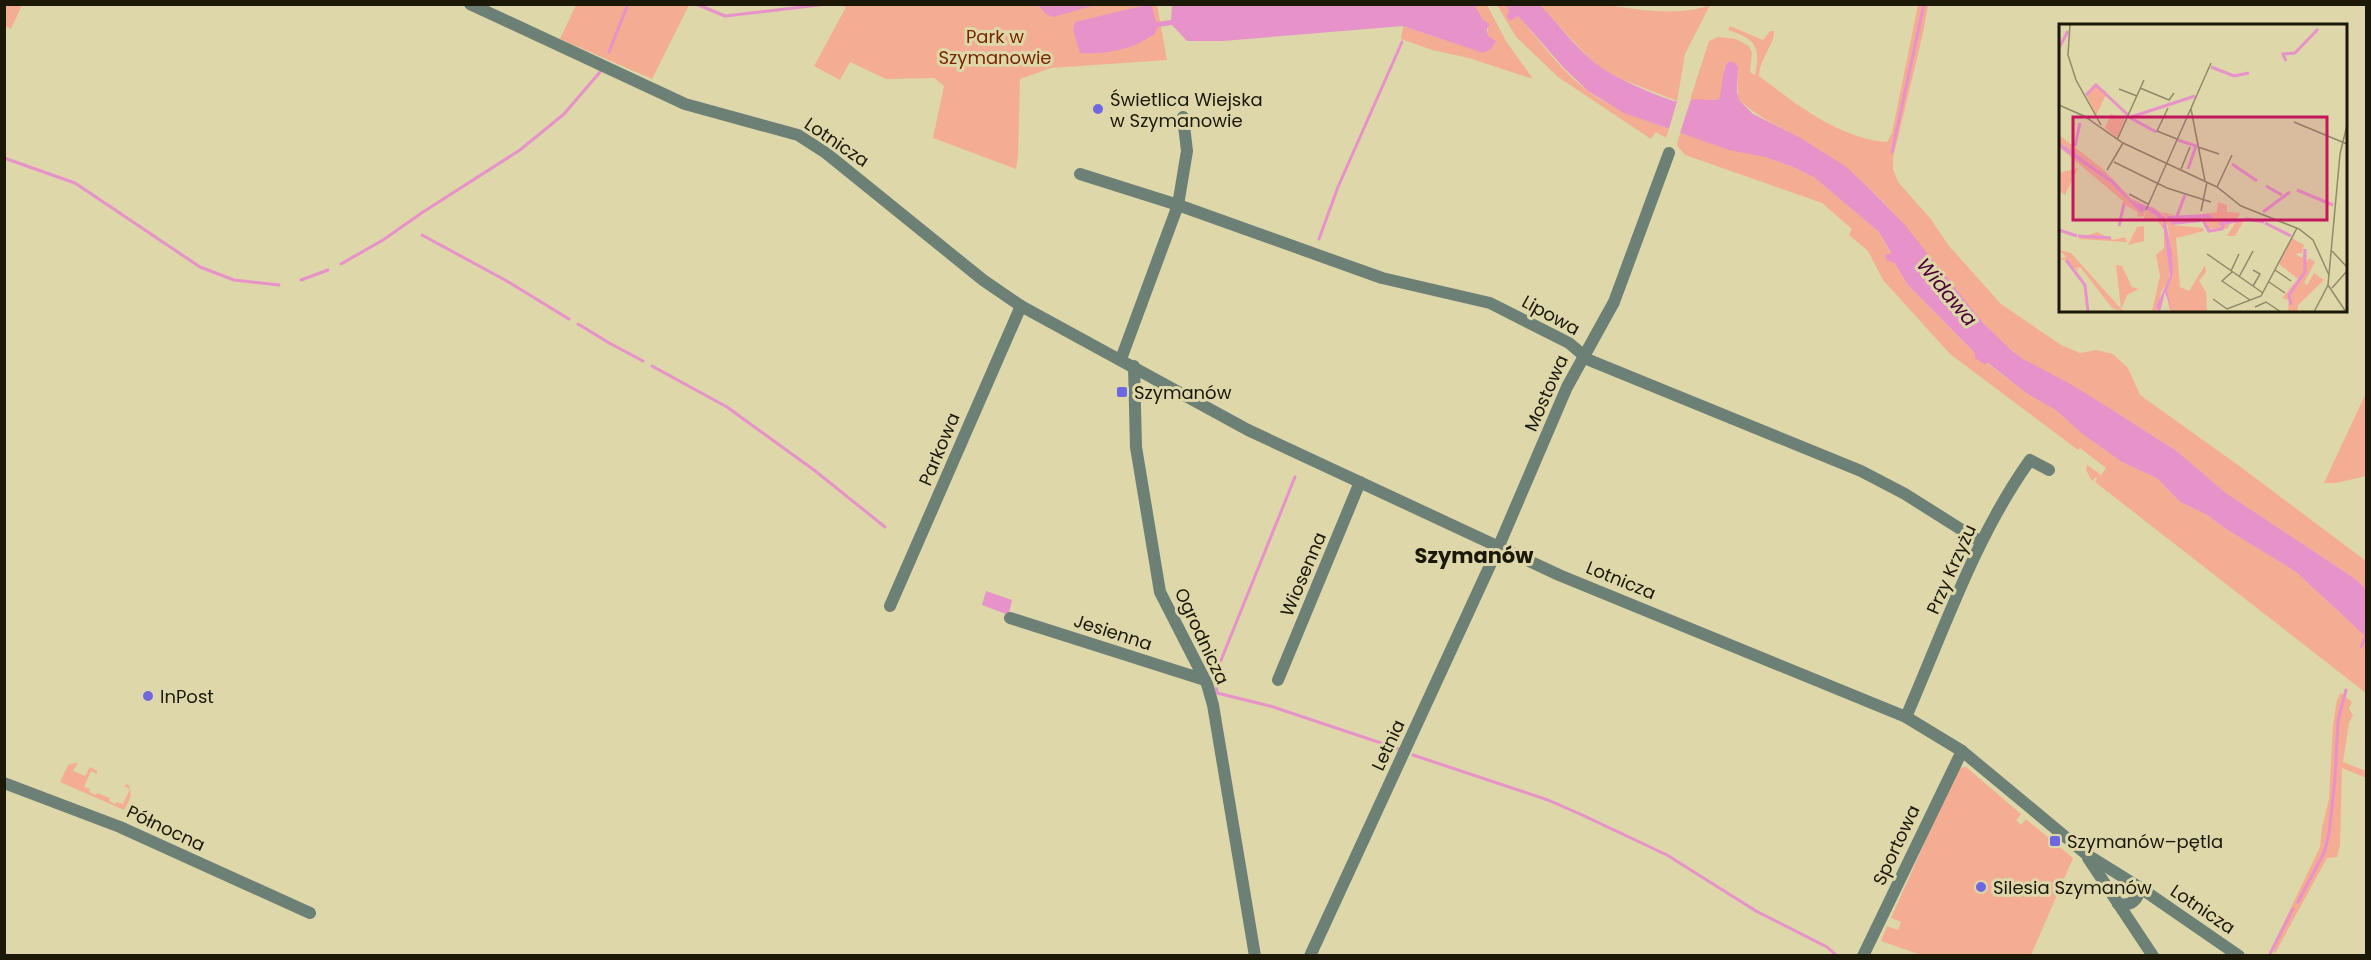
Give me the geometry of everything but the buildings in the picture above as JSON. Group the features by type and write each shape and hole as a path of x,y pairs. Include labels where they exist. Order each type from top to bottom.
{"street":[{"name":"Lotnicza","path":"470,4 685,104 798,135 826,153 983,280 1021,306 1248,430 1498,548 1906,717 1962,751 2086,854 2139,887 2239,956"},
{"name":"Ogrodnicza","path":"1183,117 1187,151 1178,205 1127,362 1137,447 1160,592 1205,680 1213,705 1255,956"},
{"name":"Mostowa","path":"1498,548 1567,387 1614,302 1669,153"},
{"name":"Lipowa","path":"1080,174 1178,205 1382,278 1490,303 1569,343 1589,360 1861,471 1905,494 1981,542"},
{"name":"Parkowa","path":"890,606 1021,306"},
{"name":"Przy Krzyżu","path":"1906,717 1981,542 2012,485 2030,460 2049,470"},
{"name":"Wiosenna","path":"1278,680 1360,482"},
{"name":"Letnia","path":"1310,956 1498,548"},
{"name":"Jesienna","path":"1010,618 1205,680"},
{"name":"Sportowa","path":"1863,956 1962,751"},
{"name":"Północna","path":"4,783 120,827 310,913"},
{"name":"Lotnicza","path":"2086,854 2153,956"},
{"path":"2118,904 2125,905 2134,901 2138,897 2139,887"}],"green space":[{"path":"5,4 22,5 11,29 5,26"},
{"path":"576,4 689,5 652,79 560,39"},
{"name":"Park w Szymanowie","path":"832,4 1157,5 1167,60 1051,68 1020,79 1016,169 933,138 944,86 934,78 886,79 850,62 840,80 814,66 846,7"},
{"path":"1598,4 1640,10 1669,11 1697,9 1710,5 1685,54 1677,101 1619,78 1601,68 1540,5"},
{"path":"1474,5 1487,5 1506,41 1533,79 1401,39 1403,26 1484,53 1488,23 1483,20"},
{"path":"1497,5 1506,5 1509,11 1518,16 1560,65 1588,91 1617,108 1669,129 1666,138 1656,132 1651,139 1558,77 1516,37"},
{"path":"1918,5 1928,5 1893,158 1893,169 1898,182 1930,218 1949,246 2001,304 2061,345 2080,353 2096,350 2113,354 2128,368 2140,395 2366,561 2366,589 2354,578 2226,493 2178,452 2111,409 2023,359 1980,319 1907,228 1867,186 1833,159 1759,115 1738,99 1738,67 1724,68 1724,86 1720,99 1689,103 1709,41 1718,37 1736,39 1749,46 1752,53 1750,72 1755,75 1757,57 1754,45 1744,37 1728,30 1730,26 1763,40 1770,31 1774,31 1759,76 1803,108 1835,127 1869,139 1887,142 1892,133"},
{"path":"1680,133 1765,157 1815,178 1879,232 1907,284 1974,352 1976,358 1984,364 1987,363 2026,393 2057,411 2081,433 2122,462 2158,479 2180,502 2207,515 2296,572 2366,637 2366,693 2095,482 2096,477 2092,481 2086,470 2087,465 2101,475 2106,468 2080,448 2078,450 1950,354 1883,280 1868,251 1849,235 1852,229 1822,203 1685,155 1677,145"},
{"path":"2366,393 2366,476 2336,483 2324,483"},
{"path":"2341,693 2352,702 2349,709 2353,715 2349,723 2343,762 2366,771 2366,778 2342,768 2340,845 2337,857 2327,858 2274,955 2275,941 2320,847 2329,799 2333,725 2337,700"},
{"path":"78,762 73,771 85,776 90,767 97,771 97,774 91,771 84,787 96,795 97,793 110,798 109,801 115,804 117,802 123,804 130,789 124,786 128,784 131,791 131,794 124,810 60,782 68,765"},
{"path":"1966,767 2021,814 2016,820 2021,825 2026,819 2073,858 2031,955 1921,955 1881,941 1887,926 1898,930 1901,922 1891,918 1958,768"}],"water":[{"path":"1474,4 1483,20 1490,24 1487,29 1488,36 1496,41 1491,49 1483,53 1403,26 1223,41 1187,41 1172,25 1158,27 1154,35 1133,46 1106,52 1080,53 1073,30 1075,22 1146,5 1152,5 1156,22 1171,20 1172,5"},
{"path":"1038,5 1095,5 1053,17 1046,14"},
{"name":"Widawa","path":"1506,5 1540,5 1593,62 1617,77 1674,101 1719,99 1726,66 1728,62 1734,62 1738,67 1739,100 1753,114 1799,137 1845,166 1869,188 1904,224 1983,323 2011,350 2023,359 2067,382 2178,452 2226,493 2354,578 2366,589 2366,637 2296,572 2207,515 2180,502 2158,479 2122,462 2081,433 2057,411 2026,393 1988,363 1984,364 1975,358 1974,352 1907,284 1895,263 1887,260 1885,255 1891,253 1879,232 1815,178 1765,157 1729,150 1624,113 1588,91 1564,68 1518,16 1510,21"},
{"path":"986,591 1012,600 1009,613 1006,614 982,605"}],"pier":[{"path":"1678,98 1691,99 1679,136 1668,132"}],"waterway":[{"path":"609,52 628,4"},
{"path":"696,4 725,16 827,4"},
{"path":"1892,152 1924,4"},
{"path":"1319,239 1338,187 1402,42"},
{"path":"341,264 383,240 520,150 564,114 600,72"},
{"path":"4,158 75,183 200,267 234,280 279,285"},
{"path":"422,235 505,280 569,319"},
{"path":"301,280 328,270"},
{"path":"578,324 643,361"},
{"path":"652,366 727,407 814,470 885,527"},
{"path":"1295,477 1215,675 1217,693 1270,706 1399,749"},
{"path":"2361,647 2366,636"},
{"path":"2298,902 2324,853 2329,834 2338,720 2346,690"},
{"path":"1413,755 1548,800 1667,855 1756,911 1827,947 1837,956"},
{"path":"2269,956 2293,909"}],"place":[{"name":"Świetlica Wiejska w Szymanowie","path":"1098,109"},
{"name":"Szymanów","path":"1122,392"},
{"name":"InPost","path":"148,696"},
{"name":"Szymanów–pętla","path":"2055,841"},
{"name":"Silesia Szymanów","path":"1981,887"}],"district":[{"name":"Szymanów","path":"1474,555"}]}
